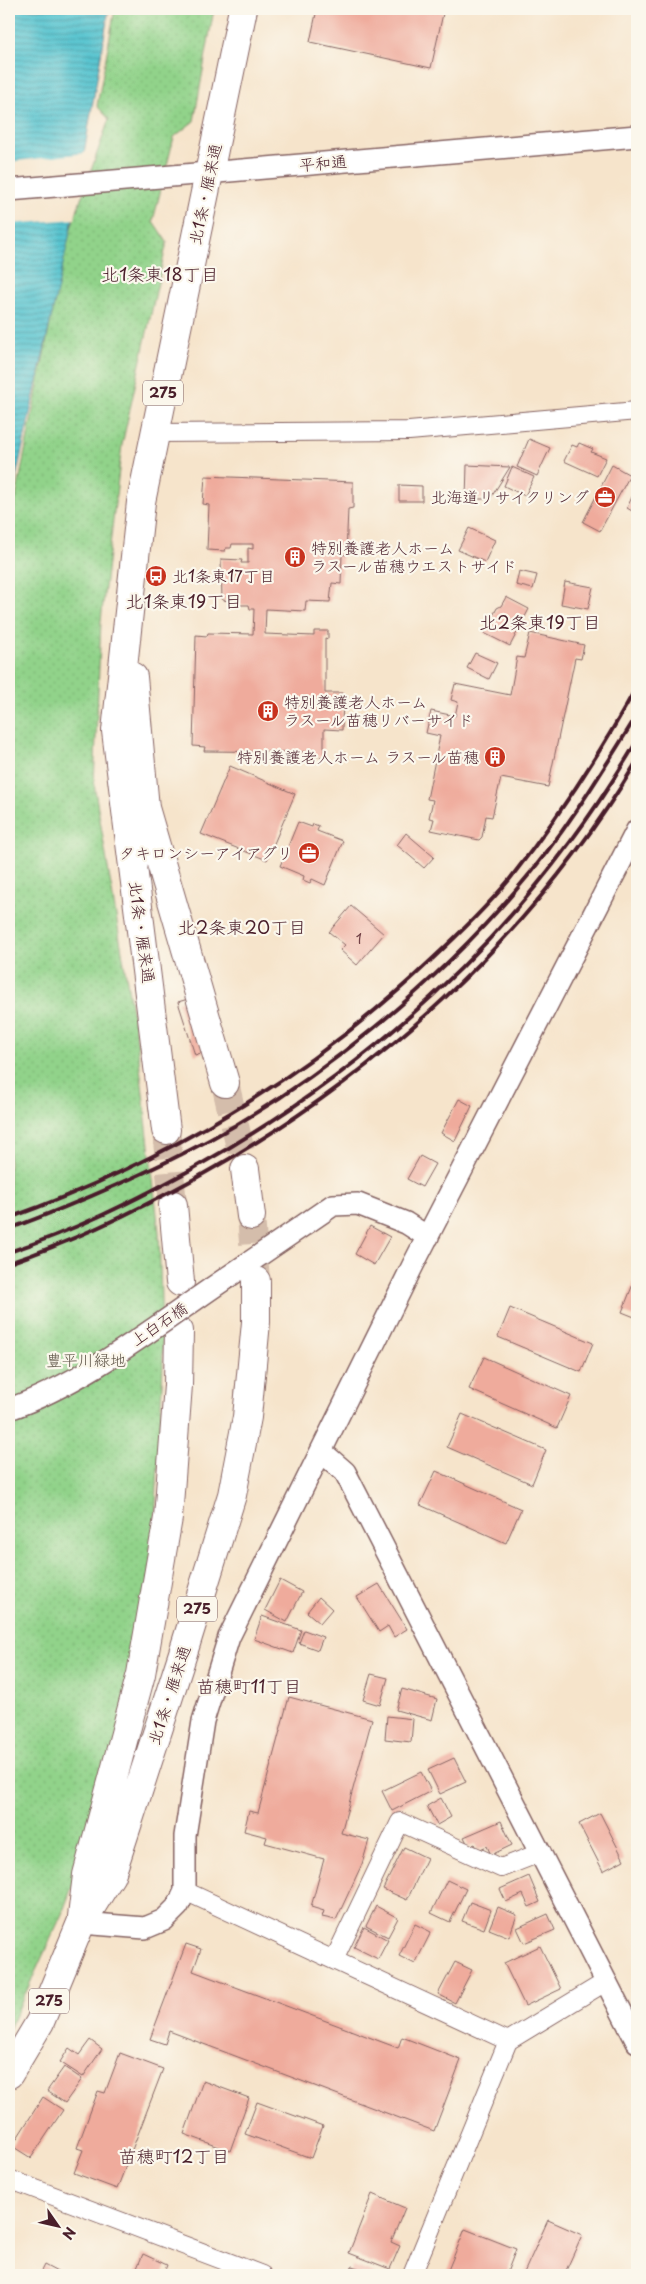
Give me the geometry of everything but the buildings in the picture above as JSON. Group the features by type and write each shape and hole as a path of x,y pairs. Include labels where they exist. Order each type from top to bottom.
{"highway":[{"name":"北1条・雁来通","path":"166,1130 116,731 127,616 141,502 154,433 211,172 243,9"},
{"name":"北1条・雁来通","path":"127,616 145,808 224,1083"},
{"path":"245,1169 250,1216"},
{"path":"173,1205 180,1282"},
{"name":"北1条・雁来通","path":"9,2074 40,2022 81,1923 111,1875 232,1495 247,1417 256,1322 256,1281"},
{"name":"北1条・雁来通","path":"81,1923 87,1875 106,1811 141,1674 168,1518 178,1385 179,1331"}],"street":[{"name":"平和通","path":"9,190 637,136"},
{"path":"154,433 410,431 637,410"},
{"path":"81,1923 145,1928 164,1920 178,1906 185,1891 185,1836 203,1721 229,1637 428,1237 637,830"},
{"name":"上白石橋","path":"9,1409 32,1401 82,1374 333,1205 358,1204 406,1223 428,1237"},
{"path":"322,1452 345,1472 542,1852 637,2042"},
{"path":"334,1960 400,1822 501,1868 542,1852"},
{"path":"185,1891 508,2041"},
{"path":"412,2275 508,2041 607,1981"},
{"path":"9,2179 262,2275"}],"green space":[{"name":"豊平川緑地","path":"115,9 214,9 194,121 174,137 153,221 167,242 122,445 101,621 94,784 137,1041 159,1232 163,1365 152,1584 131,1726 62,1914 9,2029 9,533 66,242 109,119 97,106"}],"water":[{"path":"9,9 109,9 71,228 9,509"}],"pier":[{"path":"86,153 75,219 9,224 9,162"}],"tunnel":[{"path":"225,1083 245,1169"},
{"path":"166,1130 173,1205"},
{"path":"251,1216 256,1281"}],"railway":[{"path":"9,1218 67,1196 124,1170 232,1112 285,1078 335,1042 383,1003 460,932 509,880 577,786 637,686"},
{"path":"9,1229 111,1187 211,1139 293,1088 374,1028 450,960 516,890 565,827 637,715"},
{"path":"9,1252 57,1235 149,1192 194,1168 262,1127 326,1083 387,1036 445,984 498,930 548,871 595,808 637,741"},
{"path":"9,1263 104,1225 196,1178 262,1139 326,1096 387,1049 444,998 498,944 549,887 595,826 637,761"}],"place":[{"name":"北海道リサイクリング","path":"605,497"},
{"name":"特別養護老人ホーム ラスール苗穂ウエストサイド","path":"295,557"},
{"name":"北1条東17丁目","path":"156,576"},
{"name":"特別養護老人ホーム ラスール苗穂リバーサイド","path":"268,711"},
{"name":"特別養護老人ホーム ラスール苗穂","path":"495,757"},
{"name":"タキロンシーアイアグリ","path":"309,853"}],"district":[{"name":"北1条東18丁目","path":"160,275"},
{"name":"北1条東19丁目","path":"184,602"},
{"name":"北2条東19丁目","path":"540,623"},
{"name":"北2条東20丁目","path":"242,928"},
{"name":"苗穂町11丁目","path":"249,1687"},
{"name":"苗穂町12丁目","path":"174,2157"}]}
